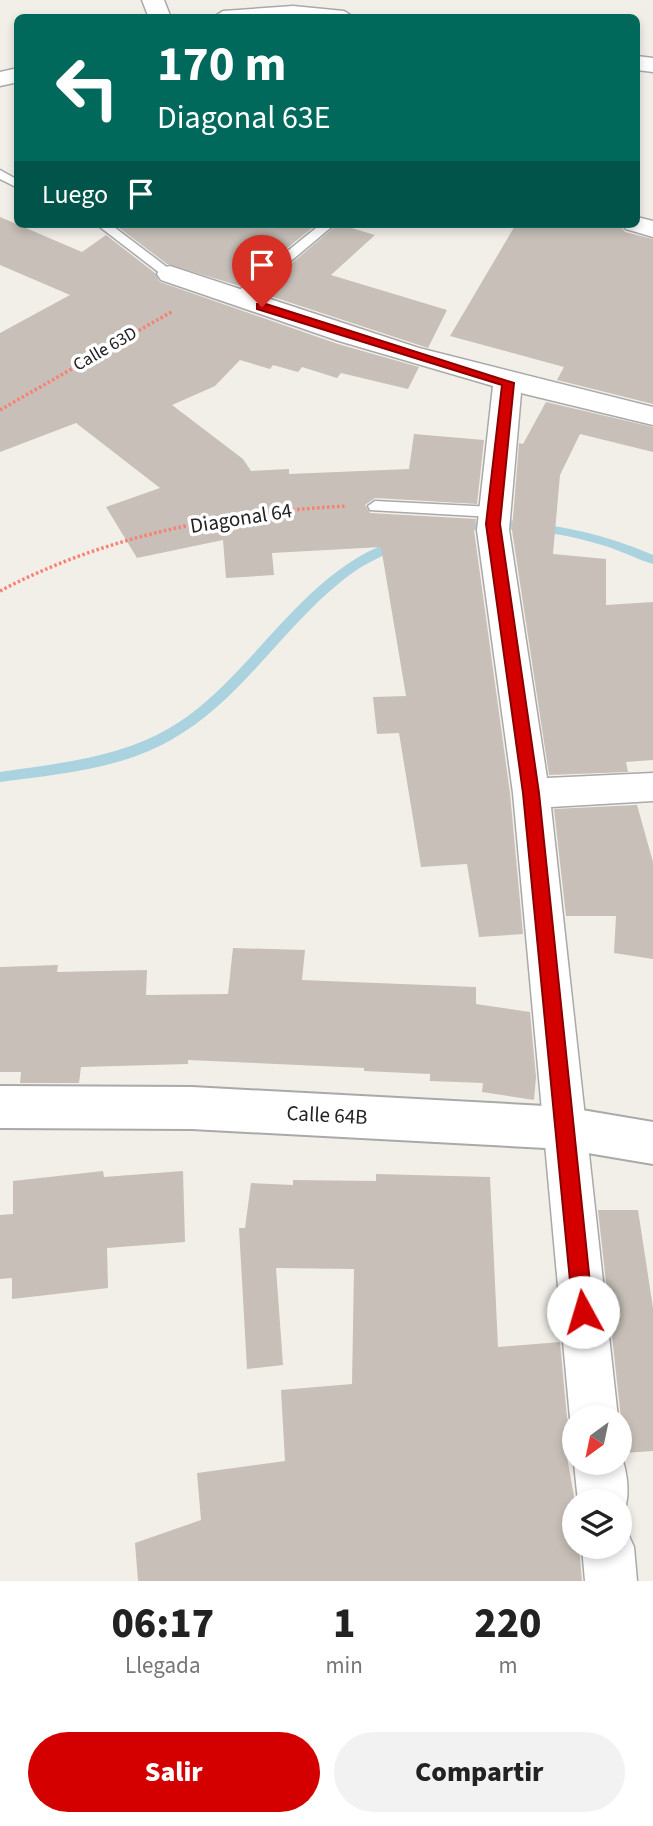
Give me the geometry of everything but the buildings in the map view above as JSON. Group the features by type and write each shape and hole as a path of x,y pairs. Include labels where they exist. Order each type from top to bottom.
{"street":[{"path":"279,14 303,14"},
{"path":"170,274 224,294 508,383 653,416"},
{"path":"508,383 493,522 531,793 593,1405"},
{"path":"531,793 653,787"},
{"name":"Calle 64B","path":"0,1107 191,1108 564,1128 653,1143"},
{"path":"609,1559 611,1581"}],"lane":[{"path":"107,228 170,274"},
{"path":"224,294 323,228"},
{"path":"375,506 493,522"}],"path":[{"name":"Calle 63D","path":"0,410 224,294"},
{"name":"Diagonal 64","path":"0,591 44,568 138,536 284,509 375,506"}],"waterway":[{"path":"456,528 504,525 557,530 608,542 653,560"},
{"path":"0,777 99,762 144,748 167,736 218,700 289,624 339,576 368,557 399,543"}],"route":[{"path":"262,307 508,383 493,524 531,793 583,1312"}]}
